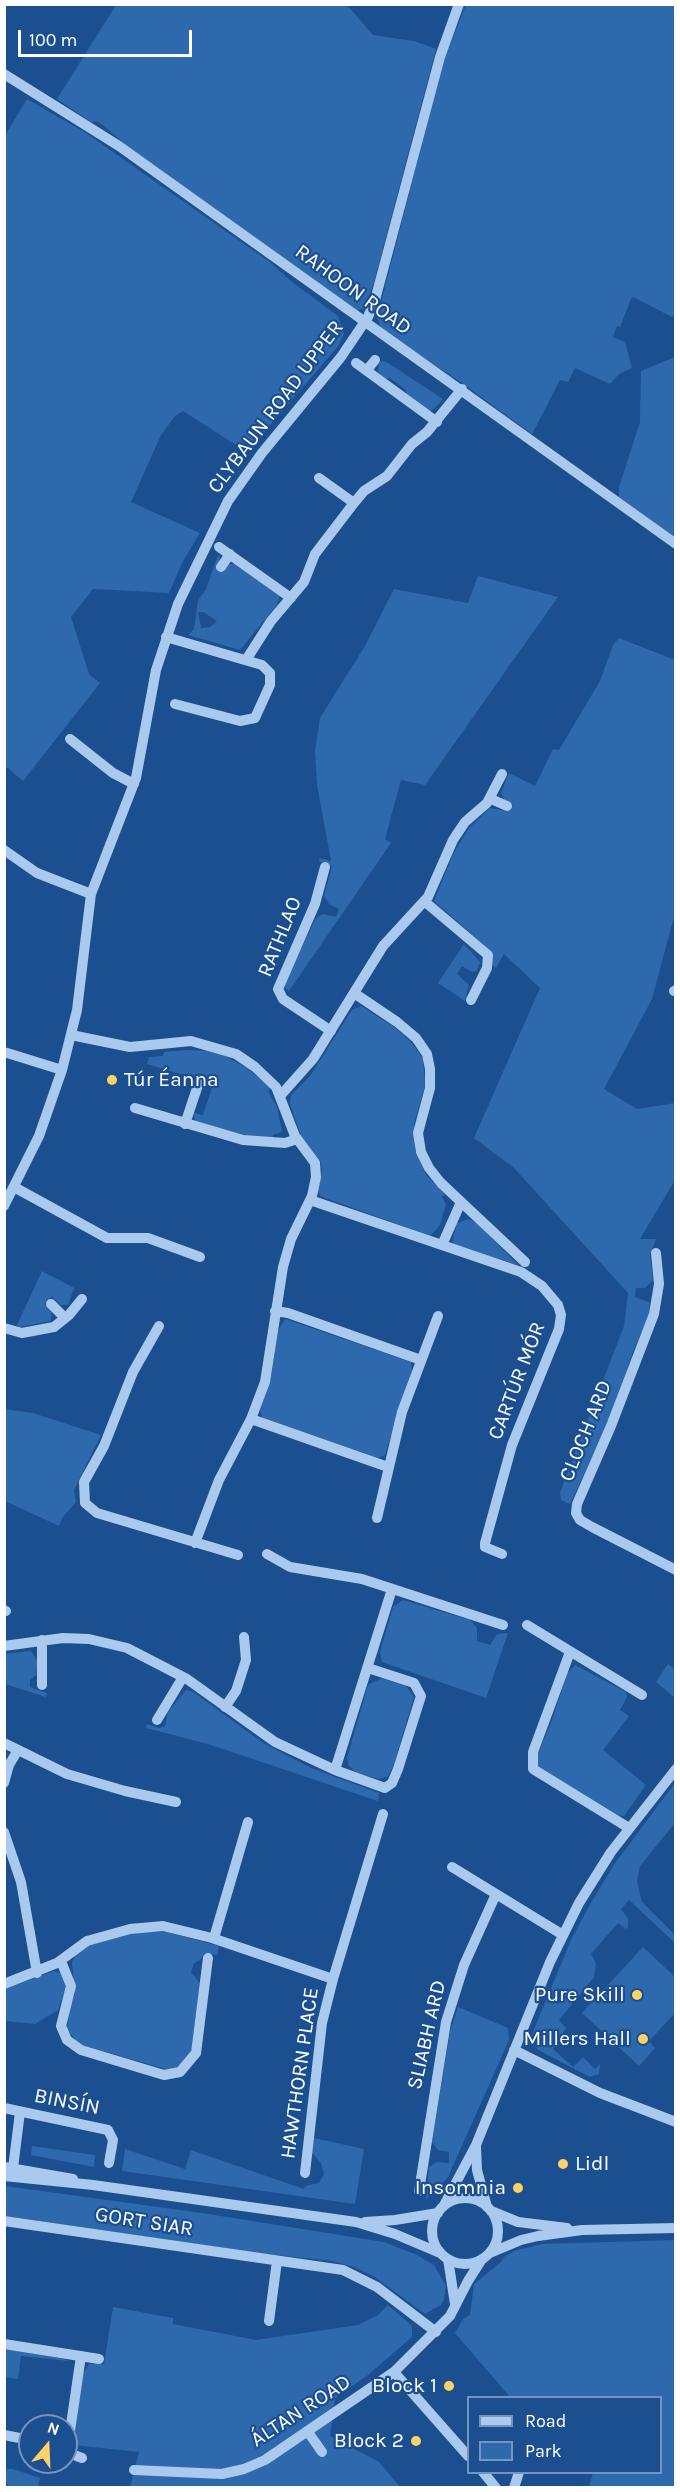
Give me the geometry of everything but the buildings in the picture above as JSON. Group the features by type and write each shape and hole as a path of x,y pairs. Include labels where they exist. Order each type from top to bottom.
{"street":[{"name":"CLYBAUN ROAD UPPER","path":"5,1204 39,1136 62,1071 71,1035 91,894 134,784 156,670 166,637 197,561 228,501 261,453 341,357 364,323 375,300 440,57 459,4"},
{"name":"RAHOON ROAD","path":"4,74 97,131 675,544"},
{"path":"367,370 375,360"},
{"path":"356,363 437,422"},
{"path":"246,660 271,621 291,598 311,569 315,554 354,502 364,491 387,476 412,444 437,422 462,390"},
{"path":"319,478 354,502"},
{"path":"219,547 291,598"},
{"path":"221,567 230,554"},
{"path":"166,637 262,665 270,674 270,685 255,718 240,721 175,704"},
{"path":"70,739 113,773 134,784"},
{"path":"281,1095 303,1072 331,1032 383,946 424,901 462,827 491,798 502,774"},
{"path":"491,798 507,806"},
{"path":"4,850 37,873 91,894"},
{"name":"RATHLAO","path":"325,867 315,904 278,989 283,999 331,1032"},
{"path":"424,901 488,955 487,968 471,1000"},
{"path":"354,993 397,1022 416,1038 427,1054 430,1082 418,1129 421,1152 435,1178 525,1262"},
{"path":"71,1035 130,1047 191,1041 217,1047 250,1062 266,1076 281,1095 297,1139 316,1166 316,1177 310,1200 287,1252 275,1311 265,1382 251,1419 219,1480 195,1543"},
{"path":"4,1052 62,1071"},
{"path":"185,1124 199,1082"},
{"path":"135,1108 185,1124 263,1143 285,1143 297,1139"},
{"path":"14,1187 106,1238 148,1238 200,1257"},
{"name":"CARTÚR MÓR","path":"310,1200 529,1275 552,1296 558,1305 561,1315 559,1329 512,1445 484,1547 502,1554"},
{"path":"442,1245 461,1202"},
{"name":"CLOCH ARD","path":"656,1253 659,1284 654,1314 611,1426 577,1504 576,1513 584,1522 675,1570"},
{"path":"4,1328 22,1333 54,1327 82,1299"},
{"path":"51,1304 65,1318"},
{"path":"275,1311 288,1313 420,1360"},
{"path":"377,1518 402,1412 438,1316"},
{"path":"159,1326 133,1372 104,1446 84,1482 84,1498 88,1508 97,1513 238,1555"},
{"path":"251,1419 388,1467"},
{"path":"267,1554 290,1567 362,1579 503,1625"},
{"path":"335,1770 392,1589"},
{"path":"527,1625 642,1695"},
{"path":"225,1707 236,1691 246,1660 244,1637"},
{"path":"4,1646 70,1638 115,1644 161,1663 258,1733 335,1770 378,1787 387,1787 398,1769 421,1696 414,1683 368,1668"},
{"path":"42,1640 42,1685"},
{"path":"570,1652 533,1752 533,1769 629,1828"},
{"path":"157,1720 183,1677"},
{"path":"4,1743 67,1774 116,1789 176,1802"},
{"path":"4,1783 9,1765 18,1750"},
{"path":"455,2304 444,2256 432,2234 441,2210 476,2145 563,1935 599,1870 675,1769"},
{"name":"HAWTHORN PLACE","path":"305,2173 316,2062 333,1979 383,1814"},
{"path":"214,1938 248,1822"},
{"path":"5,1834 21,1882 37,1972"},
{"path":"452,1867 563,1935"},
{"name":"SLIABH ARD","path":"419,2191 446,2022 468,1955 496,1894"},
{"name":"HAWTHORN PLACE","path":"4,1984 61,1961 87,1941 130,1929 176,1928 214,1938 333,1979"},
{"path":"61,1961 71,1986 61,2026 67,2040 81,2050 164,2075 180,2072 196,2053 208,1958"},
{"path":"514,2050 600,2093 675,2122"},
{"name":"BINSÍN","path":"4,2108 108,2130 113,2139 109,2163"},
{"name":"BINSÍN","path":"7,2171 20,2112"},
{"path":"476,2145 477,2170 489,2209 498,2226 498,2237 486,2256"},
{"path":"7,2171 356,2222 395,2234 468,2264 521,2240 582,2230 675,2228"},
{"path":"356,2222 396,2220 441,2210 465,2199 477,2201 519,2222 582,2230"},
{"name":"GORT SIAR","path":"4,2221 332,2268 354,2274 377,2287 436,2332"},
{"name":"ÁLTAN ROAD","path":"134,2470 222,2474 244,2469 265,2460 394,2372 450,2316 455,2304 486,2256"},
{"path":"269,2320 277,2261"},
{"path":"4,2344 99,2359"},
{"path":"73,2414 81,2356"},
{"path":"394,2372 467,2455"},
{"path":"308,2432 322,2452"},
{"path":"78,2456 82,2458"},
{"path":"485,2474 496,2487"}],"green space":[{"path":"116,5 347,5 373,35 414,41 436,49 374,282 364,309 357,310 127,146 103,125 96,121 91,122 57,99"},
{"path":"466,5 675,5 675,315 672,317 633,297 613,337 625,342 632,368 619,374 610,384 575,368 568,382 560,380 532,434 462,383 382,330 377,318 443,62"},
{"path":"27,99 86,133 271,263 292,282 338,316 344,334 339,345 247,452 183,411 175,416 161,435 131,502 200,533 182,563 169,593 93,589 71,617 89,674 100,683 23,781 4,765 4,137"},
{"path":"675,357 675,538 619,497 619,487 640,422 641,371"},
{"path":"383,361 443,399 429,411 406,394 406,390 390,378 385,379 378,372 379,363"},
{"path":"215,550 220,558 218,565 234,564 280,595 277,605 240,650 188,635 194,629 198,601 206,589 218,555","holes":["198,612 203,612 217,621 210,627 201,628"]},
{"path":"478,576 558,597 425,785 401,780 385,839 391,843 289,991 285,988 285,982 316,918 323,914 336,917 339,909 329,904 324,896 332,866 319,861 319,858 331,861 317,785 315,751 320,718 365,646 394,589 468,603"},
{"path":"619,638 675,660 675,913 652,999 604,1089 637,1109 675,1103 675,1180 640,1239 656,1239 650,1255 653,1280 645,1288 636,1288 635,1297 649,1302 650,1313 632,1354 611,1417 570,1504 561,1500 560,1492 624,1326 628,1293 514,1168 474,1138 540,988 504,954 496,968 493,966 489,949 434,901 453,854 469,828 490,808 508,811 513,805 505,801 501,793 509,773 535,786 553,749 559,750 600,681 613,645"},
{"path":"464,944 480,962 477,971 472,972 462,966 457,974 469,985 465,1001 438,983"},
{"path":"361,1006 394,1027 410,1041 423,1058 425,1086 414,1124 415,1151 426,1175 445,1194 442,1197 446,1204 440,1225 430,1236 320,1196 318,1191 322,1170 320,1161 301,1136 290,1104 291,1095 310,1076 352,1010"},
{"path":"207,1051 225,1056 245,1067 263,1081 271,1088 268,1091 277,1107 282,1132 273,1135 272,1140 234,1134 195,1122 194,1113 203,1115 213,1084 147,1064 149,1057 163,1056 164,1052"},
{"path":"469,1219 478,1224 518,1265 452,1244 457,1223"},
{"path":"42,1271 74,1288 68,1305 61,1305 52,1296 45,1304 52,1313 50,1321 19,1327 17,1325"},
{"path":"285,1319 411,1362 412,1370 385,1455 378,1458 262,1418 260,1410 270,1383 278,1331"},
{"path":"4,1409 33,1413 101,1435 74,1490 76,1502 62,1518 59,1526 5,1501"},
{"path":"403,1600 470,1620 477,1628 477,1641 490,1645 497,1634 508,1633 486,1698 382,1662 380,1652 393,1607"},
{"path":"31,1651 37,1660 37,1668 36,1675 30,1680 30,1687 47,1693 46,1697 5,1684 5,1654"},
{"path":"668,1664 675,1670 675,1698 656,1682"},
{"path":"575,1665 626,1692 627,1697 620,1710 629,1716 603,1750 646,1785 624,1816 618,1815 537,1766 536,1759 567,1674"},
{"path":"382,1678 406,1686 414,1697 393,1767 387,1777 378,1779 356,1772 349,1766 347,1758 368,1685"},
{"path":"186,1690 192,1691 263,1743 311,1768 379,1793 378,1801 208,1744 146,1728 147,1724 159,1728 165,1726 168,1712"},
{"path":"675,1783 675,1823 640,1866 637,1881 642,1902 675,1935 675,1943 629,1900 621,1909 628,1919 628,1927 626,1929 618,1923 591,1954 596,1963 594,1977 559,2020 566,2028 553,2049 573,2067 583,2057 595,2069 600,2064 599,2074 590,2077 538,2050 530,2039 571,1940 588,1908 613,1866"},
{"path":"143,1932 167,1932 219,1946 217,1955 205,1953 200,1960 194,1963 191,1972 200,1983 191,2053 177,2068 169,2070 78,2044 67,2029 70,2006 75,1994 72,1962 76,1954 86,1946 117,1936"},
{"name":"Pure Skill","path":"643,1947 675,1977 676,2012 649,2041 655,2048 639,2066 582,2013"},
{"path":"54,1971 61,1973 66,1988 58,2010 35,2024 5,2021 4,1989"},
{"path":"458,2007 508,2028 509,2040 448,2177 426,2200 429,2167 437,2162 449,2163 449,2152 438,2150 432,2142 450,2032"},
{"path":"314,2138 364,2149 355,2204 122,2171 125,2149 185,2169 191,2150 304,2189 305,2186 319,2183 324,2174 321,2163 312,2153"},
{"path":"32,2146 95,2155 94,2167 31,2155"},
{"path":"5,2186 202,2213 384,2242 417,2255 434,2265 446,2286 444,2299 441,2305 425,2314 375,2277 354,2267 332,2261 258,2253 5,2216"},
{"path":"675,2240 675,2487 589,2487 593,2474 662,2474 662,2396 509,2396 455,2333 463,2319 470,2315 474,2284 505,2256 517,2250 543,2244"},
{"path":"388,2305 412,2326 412,2337 368,2375 335,2398 330,2436 379,2462 400,2487 130,2487 139,2452 78,2445 78,2414 82,2376 89,2364 104,2364 113,2307 173,2318 173,2324 256,2340 358,2325 378,2315"},
{"path":"4,2349 69,2361 21,2356 18,2379 5,2377"},
{"path":"4,2469 13,2469 18,2471 18,2474 40,2478 38,2487 9,2487 5,2482"}],"place":[{"name":"Túr Éanna","path":"112,1080"},
{"name":"Pure Skill","path":"637,1995"},
{"name":"Millers Hall","path":"643,2039"},
{"name":"Lidl","path":"563,2164"},
{"name":"Insomnia","path":"518,2188"},
{"name":"Block 1","path":"449,2386"},
{"name":"Block 2","path":"416,2441"}]}
